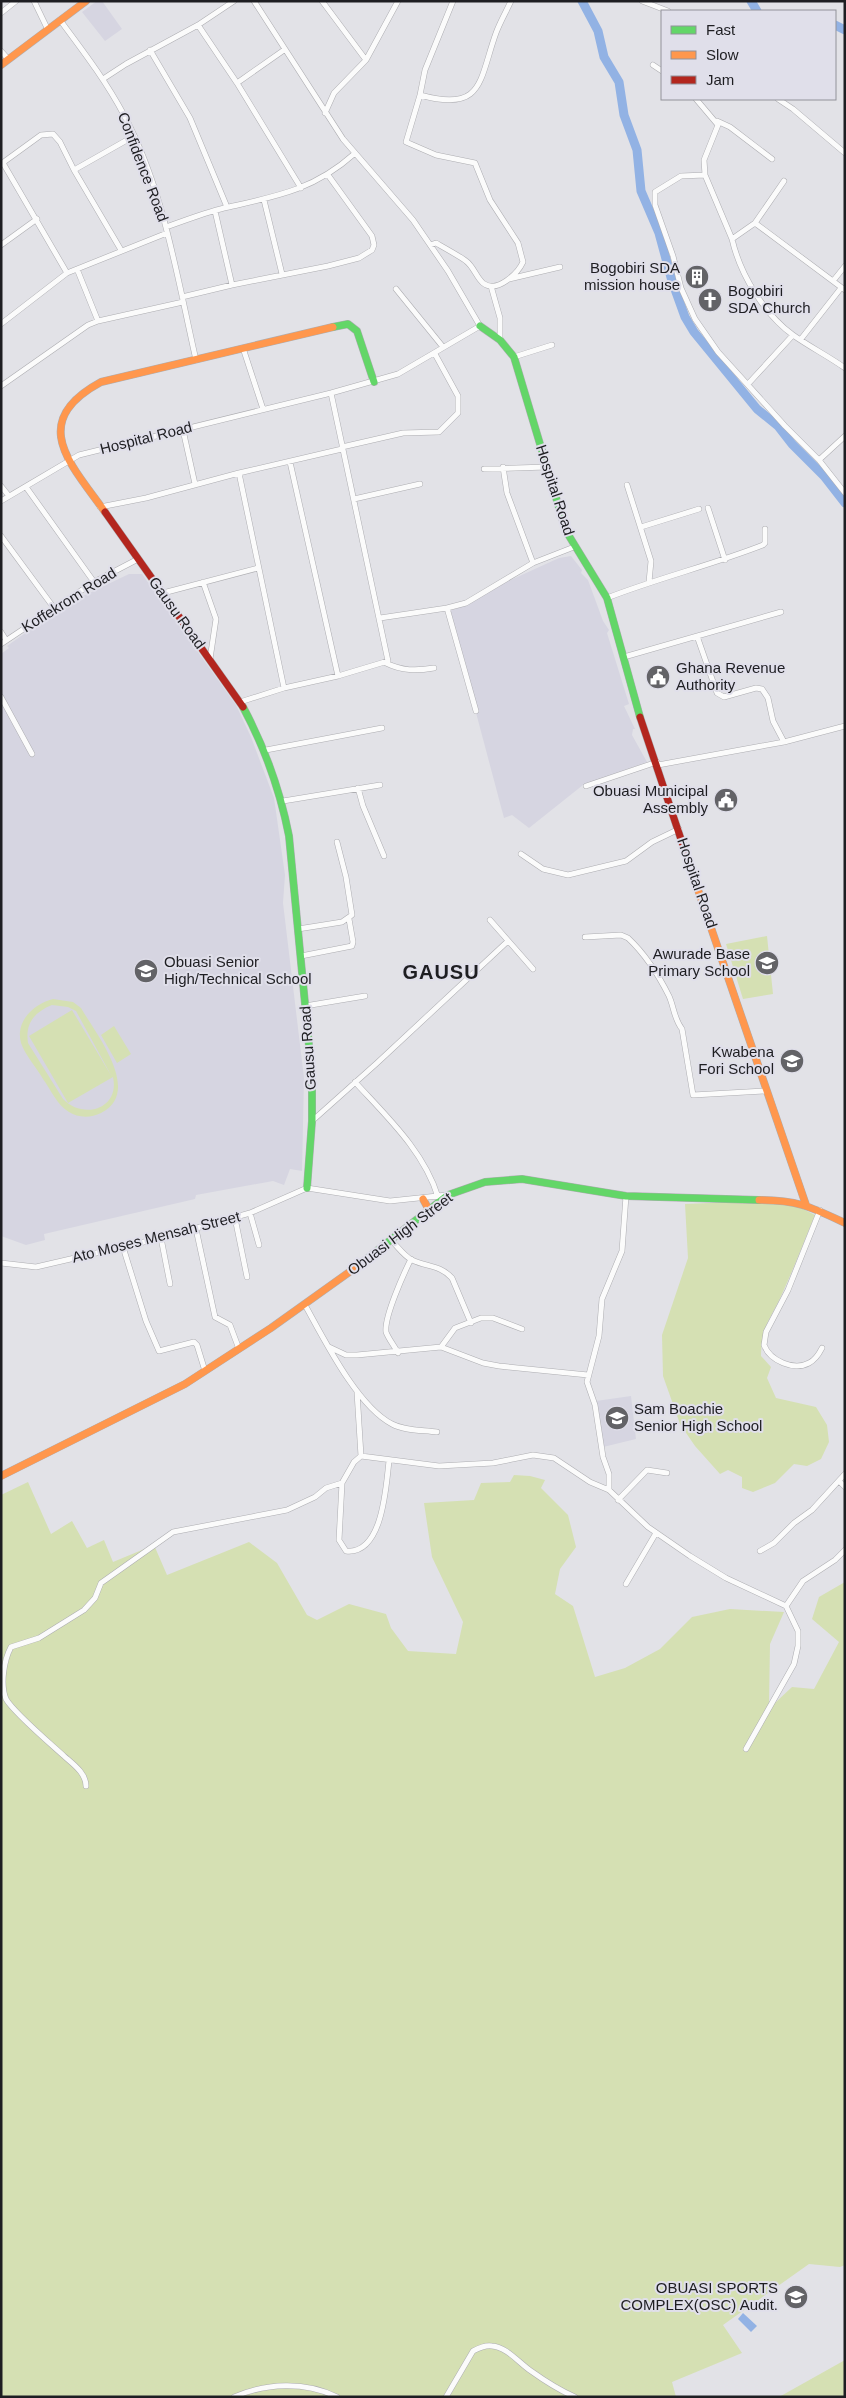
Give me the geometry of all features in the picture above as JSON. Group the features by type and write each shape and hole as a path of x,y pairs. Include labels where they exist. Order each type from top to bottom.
{"street":[{"path":"1,13 16,1"},
{"path":"34,1 48,30"},
{"path":"1,65 86,1"},
{"path":"103,79 150,50 198,25 234,1"},
{"path":"254,1 325,113 354,154 413,220 480,326"},
{"path":"322,1 366,60"},
{"path":"325,113 334,93 366,60 398,1"},
{"path":"453,1 425,70 420,95 406,142 436,155 475,163 485,190 514,236 523,256 520,269 509,279"},
{"path":"420,95 452,101 470,95 477,88 484,74 496,34 511,1"},
{"path":"642,1 666,10"},
{"path":"662,8 663,1"},
{"name":"Confidence Road","path":"60,20 103,79 134,136 155,189 167,230 196,360"},
{"path":"198,25 237,83 301,188"},
{"path":"1,50 8,59"},
{"path":"150,50 190,118 227,207"},
{"path":"237,83 284,50"},
{"path":"653,65 661,70"},
{"path":"697,100 716,121 730,127 772,159"},
{"path":"780,100 845,153"},
{"path":"716,121 717,130 704,160 704,175 732,239 740,266 765,306 793,335 845,368"},
{"path":"66,273 37,219 2,163 41,136 53,134 60,142 74,170 121,250"},
{"path":"74,170 134,136"},
{"path":"1,324 66,273 215,210 264,200 301,188 328,175 354,154"},
{"path":"1,386 76,333 98,321 232,285 346,262 367,254 372,250 373,240 370,231 328,175"},
{"path":"704,175 681,176 657,190 654,196 655,205 673,256 680,288 695,319 718,352 784,426 819,460 845,493"},
{"path":"732,239 755,222 784,181"},
{"path":"264,200 282,274"},
{"path":"215,210 232,285"},
{"path":"1,245 37,219"},
{"path":"755,222 843,289 801,339"},
{"path":"430,245 436,244 467,261 483,283 491,286 509,279 560,267"},
{"path":"833,281 845,266"},
{"path":"77,269 98,321"},
{"path":"491,286 500,318 500,340"},
{"path":"396,289 443,347"},
{"name":"Gausu Road","path":"307,1188 312,1121 312,1078 289,836 283,801 266,750 240,702 69,461 62,448 60,433 68,405 75,397 100,382 348,324 357,331 374,382"},
{"name":"Hospital Road","path":"1,501 81,454 374,382 398,374 480,326 500,340 514,357 566,531 574,547 607,598 642,721 806,1205"},
{"path":"748,384 793,335"},
{"path":"514,357 552,346"},
{"path":"243,348 263,409"},
{"path":"100,507 146,498 238,473 290,462 402,433 439,432 445,429 458,413 458,396 435,354"},
{"path":"331,393 389,657 386,663"},
{"path":"183,430 195,484"},
{"path":"819,460 845,436"},
{"path":"290,462 338,676"},
{"path":"484,469 546,467"},
{"path":"503,468 507,493 533,563"},
{"path":"238,473 284,688"},
{"path":"354,499 420,484"},
{"path":"627,485 650,560 649,582"},
{"path":"1,486 9,496"},
{"path":"26,487 94,582"},
{"path":"708,508 724,560"},
{"path":"641,527 699,509"},
{"path":"607,598 649,582 724,560 763,545 766,543 765,529"},
{"path":"1,536 54,608"},
{"path":"380,618 447,608 466,603 533,563 574,547"},
{"name":"Koffekrom Road","path":"4,642 94,582 138,559"},
{"path":"163,593 258,568"},
{"path":"203,582 216,619 210,659"},
{"path":"447,608 476,711"},
{"path":"624,657 781,612"},
{"path":"1,632 4,642"},
{"path":"697,636 718,693 724,697 756,688 762,689 768,698 773,721 784,742"},
{"path":"240,702 284,688 386,663 402,669 416,671 434,668"},
{"path":"1,697 32,754"},
{"path":"586,786 657,764 784,742 845,726"},
{"path":"266,750 382,728"},
{"path":"283,801 380,785"},
{"path":"358,788 363,806 384,856"},
{"path":"521,854 543,869 568,875 631,859 646,846 679,829"},
{"path":"301,956 352,946 354,942 349,919 353,911 336,842"},
{"path":"298,929 349,919"},
{"path":"490,920 533,969"},
{"path":"585,937 621,935 628,938 658,976 670,998 677,1023 682,1029 693,1094 766,1091"},
{"path":"312,1121 377,1064 508,941"},
{"path":"305,1006 365,996"},
{"path":"355,1082 388,1119 424,1165 438,1196"},
{"name":"Obuasi High Street","path":"1,1475 205,1371 304,1305 448,1195 485,1182 510,1178 560,1184 626,1196 673,1199 775,1199 806,1205 845,1223"},
{"path":"307,1188 380,1200 423,1199 448,1195"},
{"name":"Ato Moses Mensah Street","path":"1,1264 36,1267 161,1238 250,1213 307,1188"},
{"path":"609,1490 609,1474 603,1458 595,1406 586,1382 599,1336 602,1299 622,1251 626,1196"},
{"path":"423,1199 429,1210"},
{"path":"820,1210 788,1290 764,1341 766,1350 771,1356 779,1361 799,1366 813,1361 822,1348"},
{"path":"250,1213 259,1245"},
{"path":"235,1218 247,1277"},
{"path":"196,1229 215,1316 230,1325 239,1349"},
{"path":"161,1238 170,1284"},
{"path":"391,1240 411,1259 441,1268 452,1278 470,1322"},
{"path":"123,1246 146,1321 159,1351 194,1342 197,1345 205,1371"},
{"path":"398,1353 386,1332 403,1275 411,1259"},
{"path":"304,1305 357,1392 384,1419 393,1425 438,1432"},
{"path":"442,1347 451,1332 470,1322 487,1318 493,1318 522,1329"},
{"path":"329,1347 346,1354 398,1353 442,1347 483,1363 498,1366 588,1375"},
{"path":"357,1392 361,1456"},
{"path":"361,1456 389,1461 456,1466 533,1455 554,1458 585,1479 609,1490 656,1533 726,1578 786,1606 798,1631 798,1646 794,1664 746,1749"},
{"path":"361,1456 354,1462 342,1483 339,1540 346,1551 353,1552 364,1546 378,1527 389,1461"},
{"path":"618,1500 647,1470 667,1473"},
{"path":"760,1552 774,1543 794,1523 812,1510 845,1474"},
{"path":"839,1481 845,1487"},
{"path":"86,1786 80,1770 49,1743 6,1699 2,1686 6,1655 11,1647 39,1638 84,1610 95,1598 101,1583 173,1532 287,1510 315,1497 326,1488 342,1483"},
{"path":"626,1584 656,1533"},
{"path":"786,1606 803,1581 834,1560 845,1550"},
{"path":"446,2397 473,2351 480,2347 492,2346 504,2349 529,2370 560,2390 575,2397"},
{"path":"234,2397 251,2389 270,2385 320,2390 336,2397"}],"shaded area":[{"path":"97,1 102,1 122,29 105,41 82,12"},
{"path":"571,556 582,570 581,573 588,580 603,621 609,630 607,633 629,704 624,706 635,729 633,729 632,735 647,762 583,785 529,828 512,815 504,818 449,611 465,606 502,584 559,558"},
{"name":"Obuasi Senior High/Technical School","path":"129,574 142,574 236,705 251,737 274,798 285,875 283,903 304,1078 302,1171 290,1169 284,1185 273,1181 196,1195 195,1199 44,1234 45,1240 26,1245 1,1236 1,654 9,648 7,646 45,619 85,595"},
{"name":"Sam Boachie Senior High School","path":"631,1396 636,1439 603,1447 596,1401"}],"green space":[{"path":"767,936 773,994 743,999 726,944"},
{"path":"53,999 73,1002 81,1008 105,1047 117,1077 118,1091 113,1104 101,1113 85,1117 73,1114 65,1109 54,1097 23,1048 20,1035 23,1021 33,1009","holes":["52,1005 68,1007 76,1011 112,1077 72,1010 29,1036 68,1103 63,1099 28,1043 27,1036 30,1024 36,1015","113,1077 114,1088 106,1104 89,1110 80,1109 68,1103"]},
{"path":"114,1026 131,1054 117,1063 101,1035"},
{"path":"760,1201 795,1205 815,1215 778,1303 767,1323 761,1356 771,1367 767,1378 776,1398 816,1407 827,1425 829,1442 821,1459 807,1466 794,1464 775,1483 753,1492 742,1488 742,1477 728,1470 720,1474 695,1446 680,1424 663,1376 662,1335 688,1258 685,1204"},
{"path":"514,1475 530,1476 545,1480 541,1488 568,1515 576,1547 560,1569 555,1594 573,1606 595,1677 625,1668 660,1649 692,1617 730,1609 784,1612 770,1644 769,1704 776,1702 792,1687 814,1689 839,1642 812,1619 819,1597 845,1582 845,2265 840,2267 809,2264 723,2325 742,2353 672,2382 676,2397 1,2397 1,1495 28,1482 51,1534 72,1521 87,1548 104,1540 113,1562 154,1545 167,1575 249,1542 277,1563 307,1615 317,1620 349,1604 386,1614 391,1628 408,1651 456,1654 463,1622 432,1557 424,1503 474,1500 481,1483 510,1482"},
{"path":"845,2360 845,2397 779,2397"}],"water":[{"path":"743,2313 757,2326 751,2332 738,2319"}],"waterway":[{"path":"582,1 598,31 604,57 619,82 624,115 637,150 641,191 659,233 672,281 685,317 694,332 757,409 778,426 792,444 824,476 845,503"},
{"path":"751,1 756,10"},
{"path":"836,26 845,30"}],"traffic: fast":[{"path":"333,327 348,324 357,331 374,382"},
{"path":"480,326 500,340 514,357 566,531 607,598 640,717"},
{"path":"243,707 271,770 289,836 312,1077 312,1121 307,1188"},
{"path":"355,1268 448,1195 485,1182 522,1179 626,1196 759,1200"}],"traffic: slow":[{"path":"1,65 86,1"},
{"path":"105,512 69,460 62,444 61,428 66,412 79,397 101,382 333,327"},
{"path":"695,881 806,1205"},
{"path":"423,1199 429,1210"},
{"path":"759,1200 794,1203 845,1223"},
{"path":"1,1476 185,1384 271,1328 355,1268"}],"traffic: jam":[{"path":"105,512 243,707"},
{"path":"640,717 695,881"}],"place":[{"name":"Bogobiri SDA mission house","path":"697,277"},
{"name":"Bogobiri SDA Church","path":"710,300"},
{"name":"Ghana Revenue Authority","path":"658,677"},
{"name":"Obuasi Municipal Assembly","path":"726,800"},
{"name":"Awurade Base Primary School","path":"767,963"},
{"name":"Obuasi Senior High/Technical School","path":"146,971"},
{"name":"Kwabena Fori School","path":"792,1061"},
{"name":"Sam Boachie Senior High School","path":"617,1418"},
{"name":"OBUASI SPORTS COMPLEX(OSC) Audit.","path":"796,2297"}],"district":[{"name":"GAUSU","path":"441,972"}]}
